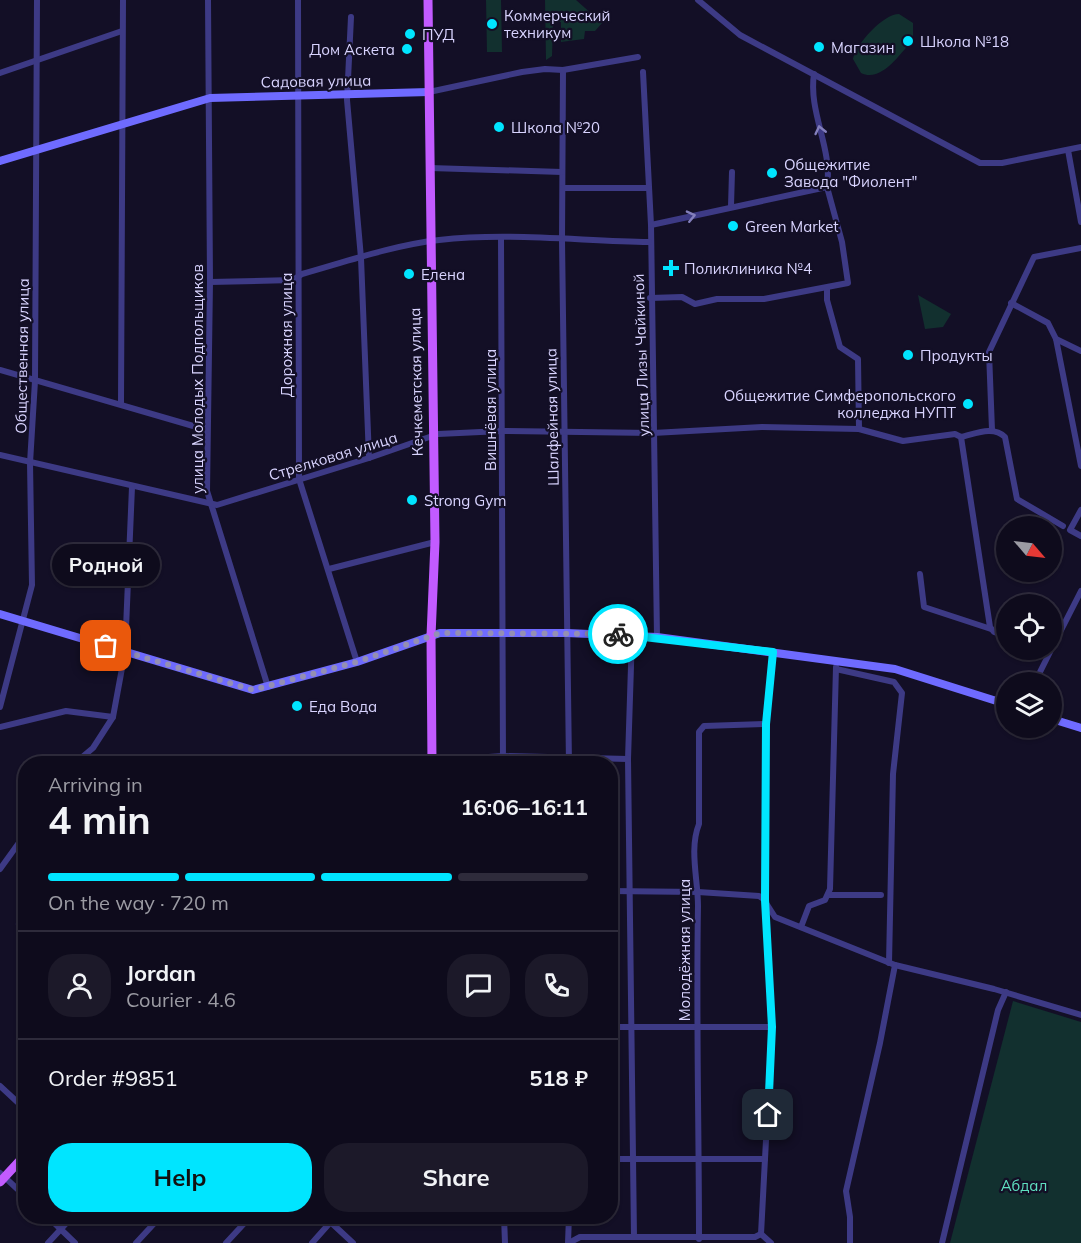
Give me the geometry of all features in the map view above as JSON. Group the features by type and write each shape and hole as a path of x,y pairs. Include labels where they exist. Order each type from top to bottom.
{"main road":[{"name":"Кечкеметская улица","path":"428,0 429,242 435,542 431,636 432,756"},
{"name":"Садовая улица","path":"0,161 210,98 429,92"},
{"path":"0,614 253,690 357,662 426,640 431,636 567,633 657,637 773,652 836,665 895,669 996,701"},
{"path":"1062,721 1081,728"},
{"path":"2,1178 18,1162"}],"street":[{"name":"Общественная улица","path":"0,708 32,585 30,463 35,381 37,0"},
{"path":"121,403 123,0"},
{"name":"улица Молодых Подпольщиков","path":"208,0 210,282 207,430 209,504 268,687"},
{"name":"Дорожная улица","path":"298,0 299,479 357,662"},
{"path":"699,0 740,35 980,163 1002,163 1081,147"},
{"path":"351,17 347,94 361,258 369,458"},
{"path":"0,74 122,31"},
{"name":"Садовая улица","path":"429,92 441,87 522,72 545,69 563,70 638,57"},
{"name":"Шалфейная улица","path":"563,70 562,240 569,756"},
{"name":"улица Лизы Чайкиной","path":"643,72 651,225 649,242 653,433 656,440 657,637"},
{"path":"650,298 682,297 695,304 717,299 764,299 847,284 850,280 832,197 827,187 826,161 811,92 814,74"},
{"path":"1068,150 1081,222"},
{"path":"430,168 562,172"},
{"path":"731,207 732,172"},
{"path":"651,225 827,187"},
{"path":"563,188 649,188"},
{"path":"210,282 293,280 361,258 429,242 501,237 649,242"},
{"name":"Вишнёвая улица","path":"501,237 503,756"},
{"path":"1064,526 1017,499 1005,436 999,431 992,430 989,352 1034,257 1081,248"},
{"path":"827,288 826,300 840,347 858,359 859,429"},
{"path":"1011,303 1048,323 1056,339 1081,466"},
{"path":"1056,339 1081,351"},
{"path":"0,370 121,403 207,430"},
{"name":"Стрелковая улица","path":"0,455 217,505 369,458 432,435 502,431 653,433 762,427 859,429 903,441 956,434 961,437 992,430"},
{"path":"961,437 992,630"},
{"path":"84,756 93,748 113,717 125,652 132,487"},
{"path":"1081,510 1070,530 1081,536"},
{"path":"329,569 435,542"},
{"path":"920,574 924,607 996,632"},
{"path":"1062,628 1081,591"},
{"path":"632,635 628,759 634,1237"},
{"path":"761,1234 772,1027 765,896 766,724 773,652"},
{"path":"801,927 809,906 820,903 828,895 836,665 894,682 902,693 893,774 892,964 880,1043 846,1191 850,1217 850,1243"},
{"path":"0,727 66,711 113,717"},
{"name":"Молодёжная улица","path":"699,1239 696,1029 698,892 694,837 699,824 699,730 704,726 766,724"},
{"path":"618,759 628,759"},
{"path":"0,869 18,844"},
{"path":"618,891 765,896"},
{"path":"828,895 881,895"},
{"path":"765,896 775,917 892,964 1005,992 1081,1015"},
{"path":"942,1243 998,1010 1005,992"},
{"path":"618,1027 696,1029 772,1027"},
{"path":"0,1086 18,1103"},
{"path":"618,1160 765,1159"},
{"path":"2,1178 18,1191"},
{"path":"55,1224 75,1243"},
{"path":"48,1243 65,1224"},
{"path":"136,1243 154,1224"},
{"path":"226,1243 243,1224"},
{"path":"312,1243 330,1224"},
{"path":"332,1224 353,1243"},
{"path":"504,1224 505,1243"},
{"path":"569,1224 569,1243 580,1237 699,1239 755,1237 761,1234"},
{"path":"761,1234 771,1243"}],"green space":[{"path":"486,0 501,0 502,52 487,52"},
{"path":"545,0 576,0 602,23 595,31 585,31 584,39 561,42 561,22 553,22 552,56 546,60"},
{"path":"899,14 913,23 913,40 883,70 869,75 861,73 853,59 859,46 878,24"},
{"path":"918,295 951,314 943,327 925,329"},
{"name":"Абдал","path":"1013,1001 1081,1022 1081,1243 950,1243"}],"way so far":[{"path":"106,646 253,690 357,662 426,640 440,633 618,634"}],"place":[{"name":"Коммерческий техникум","path":"492,24"},
{"name":"ПУД","path":"410,34"},
{"name":"Школа №18","path":"908,41"},
{"name":"Магазин","path":"819,47"},
{"name":"Дом Аскета","path":"407,49"},
{"name":"Школа №20","path":"499,127"},
{"name":"Общежитие Завода \"Фиолент\"","path":"772,173"},
{"name":"Green Market","path":"733,226"},
{"name":"Поликлиника №4","path":"671,268"},
{"name":"Елена","path":"409,274"},
{"name":"Продукты","path":"908,355"},
{"name":"Общежитие Симферопольского колледжа НУПТ","path":"968,404"},
{"name":"Strong Gym","path":"412,500"},
{"name":"Родной","path":"106,646"},
{"name":"Еда Вода","path":"297,706"}],"route":[{"path":"618,634 773,652 766,724 765,900 772,1027 768,1115"}]}
